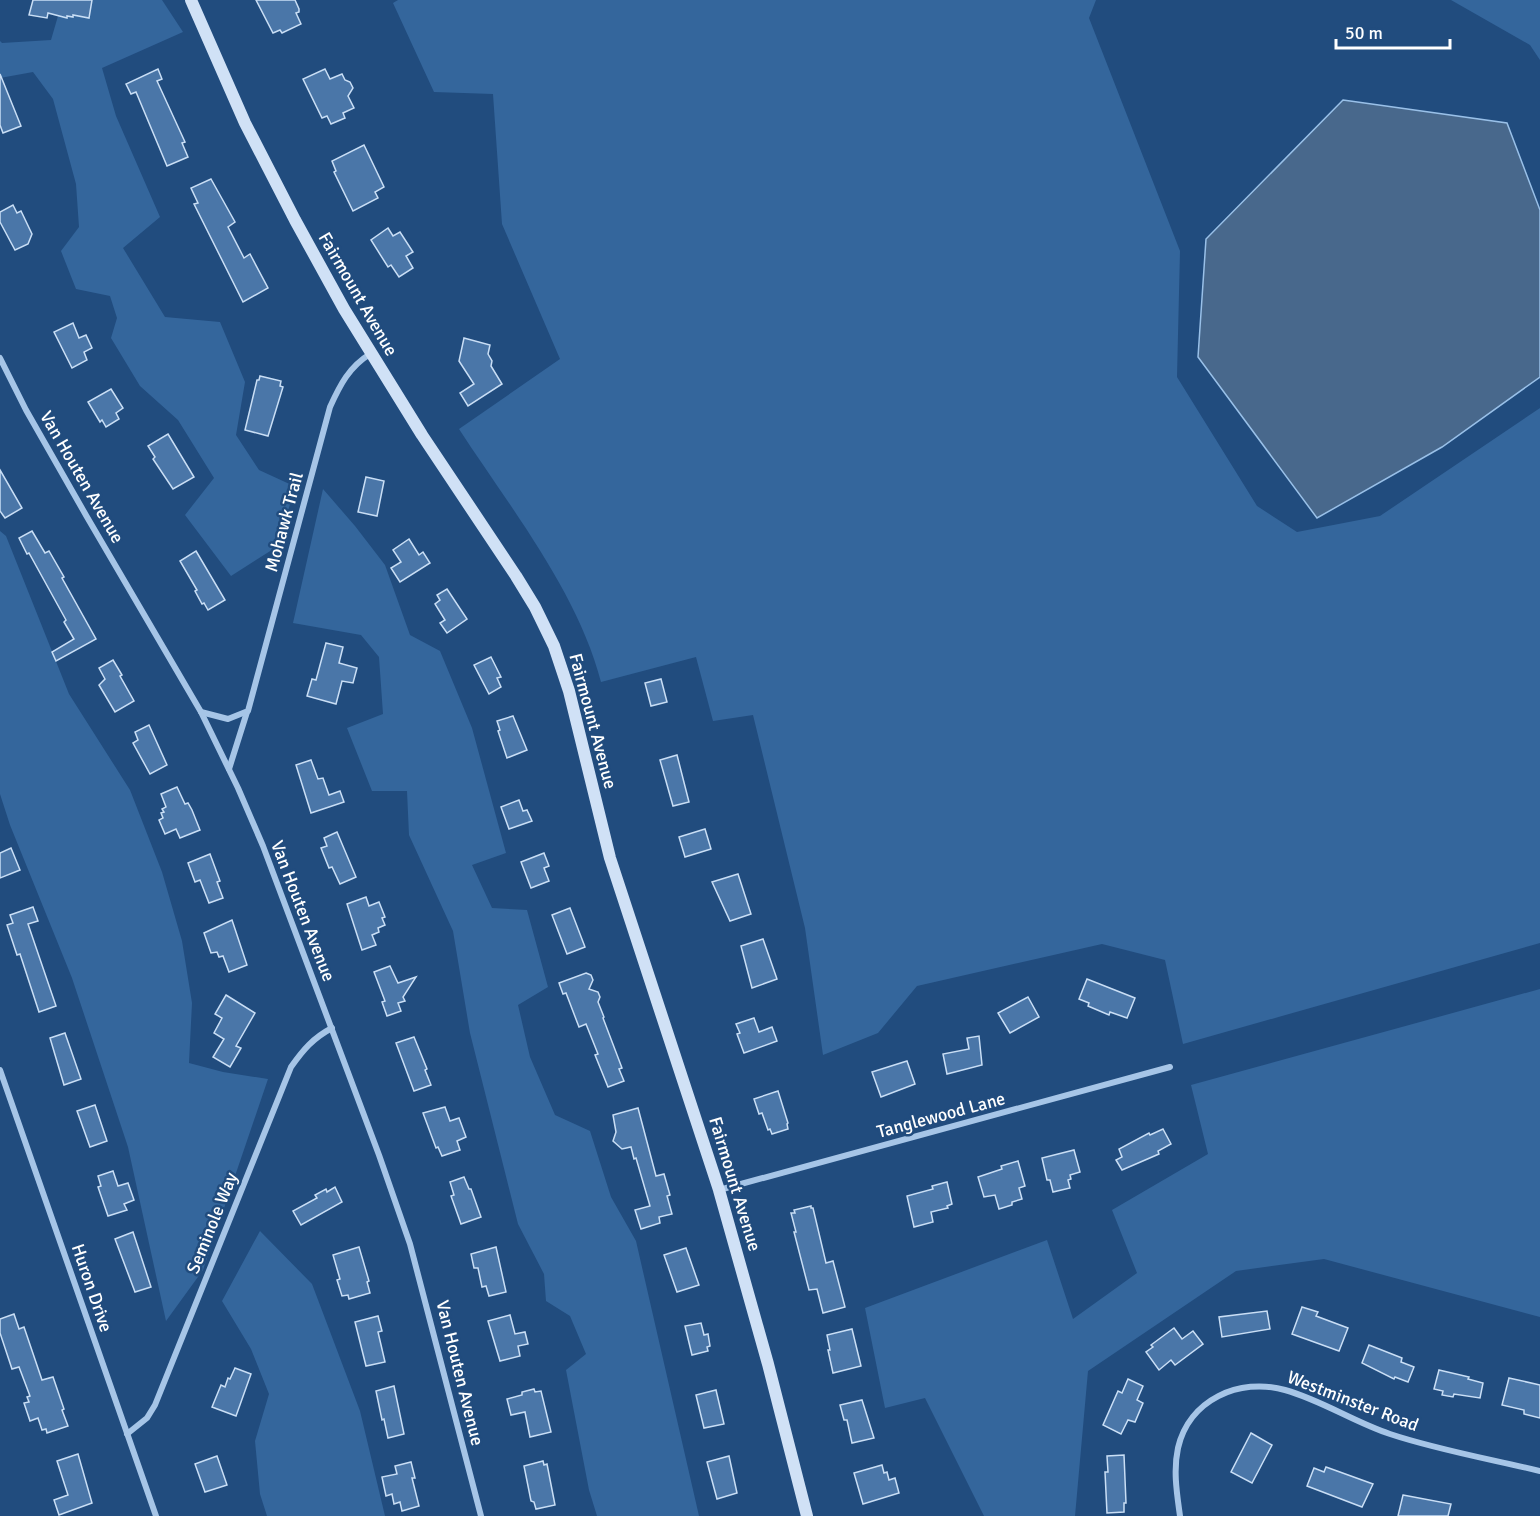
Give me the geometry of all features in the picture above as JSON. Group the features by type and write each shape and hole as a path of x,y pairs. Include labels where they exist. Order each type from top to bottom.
{"main road":[{"name":"Fairmount Avenue","path":"191,0 245,123 295,220 370,354 516,576 535,607 554,646 569,691 610,858 719,1190 768,1364 807,1516"}],"street":[{"name":"Mohawk Trail","path":"229,769 248,711 330,407 348,373 359,361 370,354"},
{"name":"Van Houten Avenue","path":"0,358 26,410 201,712 263,846 410,1244 481,1516"},
{"path":"201,712 228,718 248,711"},
{"name":"Seminole Way","path":"127,1434 147,1418 155,1405 291,1067 307,1044 319,1034 332,1028"},
{"name":"Tanglewood Lane","path":"719,1190 1170,1067"},
{"name":"Huron Drive","path":"0,1070 156,1516"},
{"name":"Westminster Road","path":"1180,1516 1176,1461 1184,1431 1192,1418 1206,1405 1221,1394 1236,1388 1263,1386 1286,1390 1404,1438 1540,1471"}],"shaded area":[{"path":"50,0 162,0 183,32 102,68 116,116 160,217 123,248 165,317 220,322 245,382 236,435 259,470 296,487 275,548 231,576 185,515 214,478 178,420 140,386 111,338 117,318 110,296 76,289 61,251 79,227 76,184 53,99 33,72 0,78 0,41 2,43 51,40 58,16"},
{"path":"398,0 1096,0 1089,18 1180,251 1177,377 1257,506 1297,532 1380,516 1540,408 1540,943 1183,1044 1165,960 1102,944 917,986 878,1033 823,1055 805,928 753,715 713,721 696,657 601,682 576,615 559,583 520,519 459,429 560,359 502,224 493,94 434,92 393,3"},
{"path":"1451,0 1540,0 1540,60 1530,45"},
{"path":"1343,100 1507,123 1540,210 1540,377 1442,447 1317,518 1198,357 1206,239"},
{"path":"323,489 385,565 410,635 440,651 472,728 506,853 472,865 492,908 527,910 548,987 518,1005 530,1057 555,1115 590,1131 611,1197 636,1241 699,1516 597,1516 589,1490 566,1370 586,1354 570,1316 546,1301 544,1274 518,1224 470,1033 453,931 409,835 407,791 372,791 347,728 383,714 379,657 361,635 293,623"},
{"path":"0,531 6,536 69,694 130,790 162,872 182,941 192,1003 189,1063 223,1072 268,1079 203,1270 166,1321 128,1147 72,978 10,825 0,794"},
{"path":"1540,989 1540,1317 1324,1259 1236,1271 1088,1371 1075,1516 984,1516 925,1398 885,1408 865,1308 1047,1240 1073,1319 1137,1273 1112,1210 1208,1154 1191,1085"},
{"path":"260,1231 312,1284 360,1411 385,1516 267,1516 260,1494 255,1441 269,1394 251,1349 222,1301"}],"building":[{"path":"33,0 92,0 89,18 73,15 67,18 48,13 47,18 29,15"},
{"path":"256,0 295,0 299,9 296,13 301,24 282,33 280,30 273,33"},
{"path":"158,69 162,79 157,81 185,142 182,143 188,157 167,166 136,92 131,94 126,84"},
{"path":"325,69 330,79 342,74 353,88 348,96 354,108 343,113 345,118 331,124 327,116 322,118 303,79"},
{"path":"0,74 21,126 3,133 0,125"},
{"path":"364,145 384,187 375,192 378,198 353,211 334,172 336,171 332,161"},
{"path":"211,179 235,222 228,227 244,258 250,254 268,288 243,302 194,204 198,203 191,188"},
{"path":"13,205 17,213 21,211 32,234 28,244 15,250 0,222 0,212"},
{"path":"388,228 393,236 400,232 413,252 406,256 413,268 399,277 391,265 388,267 371,240"},
{"path":"73,323 79,338 86,335 92,348 84,352 87,360 72,368 54,332"},
{"path":"464,338 490,345 488,354 492,361 491,366 502,384 468,406 460,393 474,384 459,361"},
{"path":"260,376 281,381 280,386 283,387 268,436 245,430 257,380"},
{"path":"111,389 123,408 116,413 119,419 106,427 102,420 100,422 88,402"},
{"path":"168,434 194,477 173,489 153,459 155,457 148,446"},
{"path":"0,470 22,508 5,518 0,511"},
{"path":"366,477 384,481 377,516 358,512"},
{"path":"32,531 45,553 49,551 96,639 56,661 52,652 74,639 64,622 66,620 19,538"},
{"path":"409,539 419,555 423,552 430,563 400,582 391,568 401,562 393,550"},
{"path":"196,551 225,600 208,610 204,603 202,604 195,591 197,590 180,561"},
{"path":"447,589 467,619 447,633 440,623 445,620 435,604 440,600 437,595"},
{"path":"326,643 343,647 339,663 357,668 353,683 342,681 336,704 307,696 312,679 316,680"},
{"path":"491,657 501,677 497,678 501,687 489,694 474,665"},
{"path":"113,660 134,701 115,712 99,685 105,679 99,668"},
{"path":"661,679 667,702 651,706 645,683"},
{"path":"513,716 527,750 507,758 497,721"},
{"path":"149,725 167,765 150,774 133,743 138,740 135,732"},
{"path":"677,755 689,802 673,806 660,760"},
{"path":"311,760 318,779 323,778 329,795 340,791 344,802 311,813 296,765"},
{"path":"177,787 185,804 188,803 192,810 200,830 180,838 176,829 165,834 159,820 163,818 162,809 166,807 161,794"},
{"path":"519,800 523,811 527,810 532,821 509,829 501,807"},
{"path":"705,829 711,849 685,857 679,837"},
{"path":"337,832 356,877 340,884 332,867 329,868 321,848 327,846 324,838"},
{"path":"11,848 20,870 0,878 0,853"},
{"path":"544,853 549,866 544,868 549,881 531,888 521,862"},
{"path":"210,854 220,881 217,882 223,898 209,903 200,880 195,882 188,863"},
{"path":"738,874 751,914 730,921 712,882"},
{"path":"366,897 369,906 379,902 385,917 382,918 385,925 378,928 379,932 372,935 376,945 362,950 347,904"},
{"path":"33,907 38,921 28,924 56,1006 39,1012 20,954 17,955 7,925 13,923 10,915"},
{"path":"570,908 585,947 567,954 552,915"},
{"path":"232,920 247,965 229,972 223,956 219,957 217,952 211,953 204,933"},
{"path":"763,939 777,979 752,988 741,946"},
{"path":"390,966 398,983 416,977 403,997 405,1001 398,1003 401,1011 387,1016 382,1002 385,1001 374,972"},
{"path":"586,973 591,975 593,980 589,989 598,992 600,997 598,1002 622,1068 619,1069 624,1081 608,1087 586,1024 579,1027 566,993 563,994 559,983"},
{"path":"1087,979 1135,998 1127,1018 1110,1012 1109,1015 1088,1006 1089,1003 1079,999"},
{"path":"226,995 255,1013 236,1046 241,1048 230,1067 213,1057 224,1039 214,1033 222,1018 215,1014"},
{"path":"1028,997 1039,1017 1010,1033 998,1013"},
{"path":"754,1018 759,1032 772,1027 777,1041 744,1053 736,1024"},
{"path":"65,1033 81,1079 64,1085 50,1038"},
{"path":"979,1036 982,1065 947,1074 943,1054 969,1049 967,1038"},
{"path":"414,1037 431,1085 414,1091 396,1043"},
{"path":"907,1061 915,1084 881,1097 872,1072"},
{"path":"778,1091 788,1129 772,1134 770,1129 768,1130 762,1113 759,1114 754,1099"},
{"path":"95,1105 107,1141 90,1147 77,1111"},
{"path":"445,1107 450,1121 459,1118 466,1137 457,1141 460,1150 442,1156 438,1147 436,1148 423,1113"},
{"path":"638,1108 656,1176 664,1174 672,1214 659,1217 660,1223 641,1229 635,1210 650,1206 636,1158 634,1159 631,1147 622,1149 613,1141 616,1132 613,1115"},
{"path":"1163,1129 1171,1144 1158,1151 1159,1154 1122,1170 1116,1160 1122,1157 1119,1149 1149,1133 1150,1135"},
{"path":"1074,1150 1080,1172 1070,1175 1071,1179 1068,1180 1070,1188 1053,1192 1050,1180 1047,1180 1042,1158"},
{"path":"1018,1161 1025,1186 1019,1188 1022,1199 999,1209 995,1195 984,1197 978,1177"},
{"path":"113,1171 118,1186 128,1183 134,1200 124,1204 127,1210 108,1216 98,1187 101,1186 98,1176"},
{"path":"464,1177 481,1217 461,1224 451,1196 454,1195 450,1182"},
{"path":"947,1182 952,1204 947,1206 948,1208 931,1212 933,1222 914,1227 907,1196 933,1189 932,1186"},
{"path":"335,1187 342,1202 301,1225 293,1211 317,1198 315,1195"},
{"path":"811,1206 826,1263 833,1261 845,1307 823,1313 817,1289 809,1290 791,1213 795,1213 794,1210"},
{"path":"133,1232 151,1287 135,1292 115,1239"},
{"path":"359,1247 369,1281 367,1282 370,1293 349,1299 348,1295 342,1296 333,1255"},
{"path":"496,1247 506,1292 489,1296 486,1286 482,1287 478,1268 474,1268 471,1254"},
{"path":"686,1248 699,1285 677,1292 664,1255"},
{"path":"1302,1307 1318,1312 1316,1316 1348,1328 1339,1351 1292,1334"},
{"path":"1267,1311 1270,1329 1222,1337 1219,1317"},
{"path":"14,1314 19,1329 24,1327 42,1380 53,1377 68,1426 47,1433 46,1429 42,1430 38,1418 30,1421 24,1403 29,1402 27,1397 30,1396 19,1367 12,1369 0,1333 0,1319"},
{"path":"510,1315 515,1334 525,1332 528,1344 518,1346 520,1356 500,1361 488,1321"},
{"path":"378,1316 382,1331 378,1332 385,1362 366,1366 355,1322"},
{"path":"701,1323 704,1335 708,1334 710,1346 707,1347 708,1351 692,1355 685,1326"},
{"path":"1174,1328 1182,1339 1193,1331 1203,1344 1175,1365 1171,1360 1159,1370 1146,1352 1153,1347 1151,1345"},
{"path":"852,1329 861,1366 833,1373 827,1335"},
{"path":"1369,1345 1402,1358 1401,1362 1414,1367 1408,1382 1395,1377 1394,1379 1362,1363"},
{"path":"235,1368 251,1374 236,1416 212,1407 221,1385 225,1387"},
{"path":"1439,1370 1483,1383 1480,1398 1454,1394 1453,1397 1442,1395 1443,1391 1434,1389"},
{"path":"1509,1378 1540,1385 1540,1418 1524,1414 1524,1410 1502,1405"},
{"path":"1128,1379 1143,1386 1137,1400 1143,1403 1135,1422 1128,1420 1121,1434 1103,1425 1118,1391 1122,1393"},
{"path":"394,1386 404,1434 388,1438 376,1391"},
{"path":"534,1389 535,1392 541,1391 551,1432 530,1437 525,1412 511,1415 507,1399"},
{"path":"716,1390 724,1424 704,1428 696,1395"},
{"path":"862,1400 874,1438 852,1443 847,1420 844,1420 840,1405"},
{"path":"1251,1433 1272,1445 1252,1483 1231,1472"},
{"path":"78,1454 92,1503 59,1515 54,1500 68,1495 57,1461"},
{"path":"1124,1455 1126,1503 1124,1503 1124,1512 1107,1513 1105,1472 1108,1472 1107,1456"},
{"path":"217,1456 227,1485 205,1492 195,1464"},
{"path":"729,1456 737,1493 717,1499 707,1462"},
{"path":"543,1461 544,1465 547,1464 555,1505 536,1509 534,1502 531,1501 524,1466"},
{"path":"411,1462 415,1478 412,1478 419,1506 402,1511 400,1502 394,1504 392,1494 386,1496 382,1477 397,1474 395,1466"},
{"path":"882,1465 889,1480 895,1478 899,1493 863,1504 854,1473"},
{"path":"1326,1467 1373,1484 1362,1507 1307,1486 1314,1468 1324,1472"},
{"path":"1403,1495 1451,1504 1448,1516 1398,1516"}]}
